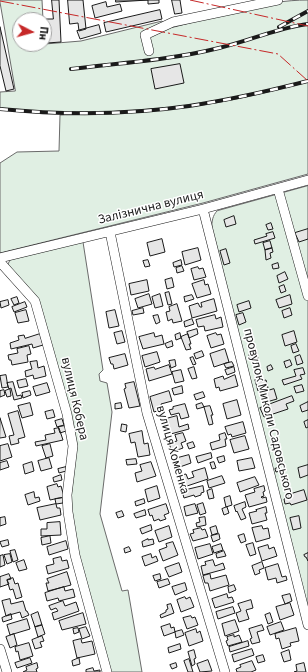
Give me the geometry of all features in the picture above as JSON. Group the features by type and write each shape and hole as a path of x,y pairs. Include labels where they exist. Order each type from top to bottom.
{"street":[{"path":"149,51 145,35 173,22 278,0"},
{"name":"Залізнична вулиця","path":"0,258 204,209 308,180"},
{"path":"278,188 308,296"},
{"name":"провулок Миколи Садовського","path":"204,209 308,625"},
{"name":"вулиця Хоменка","path":"110,232 147,413 225,672"},
{"name":"вулиця Кобера","path":"0,262 35,302 67,414 73,446 67,495 68,512 75,555 107,672"},
{"path":"0,649 7,672"}],"green space":[{"path":"0,0 42,0 43,12 12,12 12,52 52,52 52,43 81,41 162,21 165,28 174,27 257,6 308,0 308,80 264,91 189,105 142,110 94,112 47,112 0,108 0,92 15,91"},
{"path":"308,82 308,174 203,203 0,253 0,163 17,152 59,151 60,115 140,112 188,107 233,100"},
{"path":"308,186 308,615 215,247 212,233 212,223 214,215 217,211"},
{"path":"83,242 103,370 99,374 100,381 107,383 112,412 100,514 122,591 128,590 142,672 110,672 77,553 70,513 75,446 37,300 9,269 8,264 10,260"}],"building":[{"path":"52,0 59,0 61,42 52,43"},
{"path":"68,0 83,0 86,29 79,31 78,23 70,24"},
{"path":"116,0 148,0 116,2"},
{"path":"148,0 159,0 159,3 148,4"},
{"path":"172,0 180,0 182,13 175,14"},
{"path":"106,2 107,7 120,4 122,11 95,18 92,6"},
{"path":"160,10 162,19 106,32 104,23"},
{"path":"99,25 101,33 80,39 77,31"},
{"path":"0,27 14,89 6,91 0,66"},
{"path":"180,64 184,83 155,89 151,69"},
{"path":"234,216 236,224 226,227 224,220"},
{"path":"271,223 273,229 268,230 266,225"},
{"path":"308,229 308,239 299,242 295,233"},
{"path":"273,232 275,238 255,244 254,240 267,236 266,234"},
{"path":"162,239 165,252 150,256 147,243"},
{"path":"270,241 272,248 265,250 263,243"},
{"path":"198,248 201,260 185,265 182,252"},
{"path":"272,248 273,252 270,253 271,258 266,260 265,250"},
{"path":"226,249 230,263 224,265 220,251"},
{"path":"148,260 150,266 145,267 143,261"},
{"path":"181,260 182,265 174,267 173,263"},
{"path":"278,263 279,268 273,269 272,265"},
{"path":"182,266 184,271 177,273 176,268"},
{"path":"198,267 199,269 203,268 206,277 194,280 191,269"},
{"path":"285,272 288,279 279,283 277,276"},
{"path":"172,278 174,287 167,289 165,280"},
{"path":"147,280 149,291 131,295 129,284"},
{"path":"204,280 205,285 208,284 211,294 197,298 192,284"},
{"path":"284,285 286,291 281,293 279,287"},
{"path":"169,292 172,304 168,305 165,293"},
{"path":"149,294 152,304 138,308 135,299"},
{"path":"160,294 163,306 155,308 152,297"},
{"path":"192,295 194,299 185,302 184,297"},
{"path":"290,295 292,304 279,308 276,300"},
{"path":"17,297 19,303 14,305 11,299"},
{"path":"214,299 217,311 192,318 189,306 198,303 200,307 202,307 201,303"},
{"path":"8,300 9,305 1,308 0,302"},
{"path":"249,301 251,308 239,312 237,305"},
{"path":"25,302 27,307 14,312 12,307"},
{"path":"177,304 182,321 173,323 172,319 168,321 166,312 170,311 169,307"},
{"path":"143,308 144,313 133,315 132,311"},
{"path":"290,308 292,315 284,318 282,311"},
{"path":"26,310 29,321 18,323 15,313"},
{"path":"115,310 119,326 109,328 106,312"},
{"path":"243,313 246,322 239,325 236,315"},
{"path":"158,315 160,322 156,324 153,316"},
{"path":"215,315 216,319 221,317 223,327 205,331 204,326 198,327 196,320"},
{"path":"192,319 194,324 185,327 184,322"},
{"path":"197,329 198,334 189,338 187,332"},
{"path":"122,331 125,342 117,344 114,333"},
{"path":"294,331 297,342 285,346 282,335"},
{"path":"154,333 155,337 162,335 164,344 143,349 139,337"},
{"path":"180,333 181,338 176,340 175,335"},
{"path":"216,333 217,335 221,334 224,344 211,348 207,336"},
{"path":"40,334 43,345 33,348 32,344 11,349 10,343 19,340 18,336 24,335 25,338"},
{"path":"188,334 191,349 186,350 181,337"},
{"path":"172,341 173,346 167,348 165,344"},
{"path":"296,344 299,351 293,353 291,346"},
{"path":"29,346 31,354 27,355 28,362 12,365 8,355 18,353 17,349"},
{"path":"225,349 229,362 214,367 210,354"},
{"path":"202,351 204,356 196,359 194,354"},
{"path":"157,352 160,362 145,367 142,356"},
{"path":"257,353 258,359 251,361 249,355"},
{"path":"125,354 128,365 114,369 109,358"},
{"path":"300,355 303,363 297,365 295,357"},
{"path":"193,357 196,364 193,365 190,358"},
{"path":"175,360 176,366 171,368 169,361"},
{"path":"290,360 292,365 286,368 284,362"},
{"path":"37,361 38,368 44,366 46,376 34,379 33,375 26,377 25,371 32,369 30,362"},
{"path":"232,362 234,366 226,368 224,364"},
{"path":"169,365 172,374 149,381 146,369 154,367 155,369"},
{"path":"271,365 273,369 268,371 267,367"},
{"path":"194,367 197,378 192,379 188,369"},
{"path":"234,367 235,372 227,375 225,370"},
{"path":"303,368 305,374 300,375 302,379 284,385 282,380 296,376 294,370"},
{"path":"181,370 184,381 175,383 172,372"},
{"path":"6,375 8,387 2,388 0,376"},
{"path":"235,375 238,386 220,391 219,387 216,388 214,379 223,376 224,379"},
{"path":"260,378 261,381 266,380 268,388 258,391 255,380"},
{"path":"26,379 28,386 19,388 17,381"},
{"path":"13,382 17,396 21,395 22,398 14,400 11,388 9,389 7,383"},
{"path":"134,382 140,406 129,408 124,389 126,388 125,384"},
{"path":"47,383 50,392 36,396 33,387"},
{"path":"302,385 304,391 296,393 294,387"},
{"path":"182,386 183,393 174,395 172,389"},
{"path":"10,389 11,396 7,397 5,391"},
{"path":"274,389 277,399 263,403 261,393"},
{"path":"4,390 5,395 0,397 0,391"},
{"path":"30,391 31,395 23,398 22,393"},
{"path":"169,391 172,401 161,404 163,409 154,412 150,397"},
{"path":"203,392 205,397 196,400 194,395"},
{"path":"292,396 294,401 286,404 288,409 264,417 260,408"},
{"path":"237,400 241,415 227,419 223,404"},
{"path":"308,402 308,410 302,412 300,406"},
{"path":"30,403 33,415 22,418 18,406"},
{"path":"121,403 122,408 115,409 115,404"},
{"path":"202,403 204,407 197,409 196,405"},
{"path":"185,404 189,417 181,419 179,413 171,415 169,410 173,409 173,407"},
{"path":"210,406 213,415 211,415 213,424 209,425 204,407"},
{"path":"53,410 55,417 47,419 45,412"},
{"path":"18,411 25,437 18,439 19,443 11,445 9,436 14,435 8,414"},
{"path":"177,416 179,427 188,424 189,429 167,435 162,420"},
{"path":"0,418 6,437 0,438"},
{"path":"62,419 64,425 57,427 55,421"},
{"path":"308,420 308,427 306,428 304,422"},
{"path":"243,422 246,433 232,437 231,434 228,435 225,427"},
{"path":"122,424 127,425 126,432 121,431"},
{"path":"65,426 66,431 60,433 58,427"},
{"path":"59,428 63,440 36,446 35,442 46,440 45,435 55,433 54,429"},
{"path":"142,431 144,444 148,443 150,455 138,457 135,442 131,443 129,434"},
{"path":"183,433 186,441 181,443 183,448 172,452 169,443 177,441 175,435"},
{"path":"225,433 227,439 225,439 226,446 212,450 210,443 220,440 219,435"},
{"path":"245,436 249,449 234,453 230,440"},
{"path":"193,442 195,447 189,449 187,444"},
{"path":"8,444 12,457 0,461 0,446"},
{"path":"50,444 53,456 46,458 42,446"},
{"path":"211,453 212,458 198,463 196,457"},
{"path":"189,455 191,463 177,468 174,459"},
{"path":"224,456 225,461 219,463 217,458"},
{"path":"49,458 52,468 41,471 38,461"},
{"path":"252,458 255,468 239,471 237,461"},
{"path":"136,459 137,464 127,465 126,460"},
{"path":"7,461 9,467 0,470 0,463"},
{"path":"32,462 34,471 25,474 23,465"},
{"path":"151,462 156,476 137,482 135,473 142,471 140,465"},
{"path":"214,462 216,468 212,469 210,463"},
{"path":"308,465 308,475 300,478 298,468"},
{"path":"66,467 66,471 59,473 58,469"},
{"path":"279,467 280,471 276,472 275,469"},
{"path":"205,468 208,479 181,488 177,476 186,474 188,479 194,477 192,472"},
{"path":"61,475 62,480 54,482 53,478"},
{"path":"222,476 225,483 209,488 207,481"},
{"path":"255,477 259,485 240,492 237,483"},
{"path":"57,484 58,487 61,486 64,497 50,500 47,487"},
{"path":"157,486 160,498 148,502 145,490"},
{"path":"203,486 204,492 201,493 201,495 195,497 194,495 184,498 182,491"},
{"path":"264,486 264,496 261,497 266,497 267,502 249,507 245,495 255,492 254,489"},
{"path":"212,489 214,498 209,499 207,491"},
{"path":"304,490 307,500 291,505 290,503 285,504 284,499 288,497 288,495"},
{"path":"34,492 35,498 39,497 40,501 28,505 25,495"},
{"path":"230,496 232,505 226,507 224,498"},
{"path":"63,498 63,503 56,504 55,499"},
{"path":"144,499 145,503 136,506 135,502"},
{"path":"245,502 246,507 242,509 246,518 241,520 234,506"},
{"path":"203,503 206,513 200,515 197,505"},
{"path":"56,504 57,508 60,508 61,515 40,520 37,508"},
{"path":"166,504 169,513 164,515 166,519 154,521 148,510"},
{"path":"195,504 198,513 186,516 184,507"},
{"path":"227,507 229,513 224,515 222,509"},
{"path":"266,507 267,513 265,513 267,520 252,524 249,513"},
{"path":"145,510 146,515 136,518 134,514"},
{"path":"122,511 124,516 118,518 116,513"},
{"path":"299,516 301,528 293,530 290,518"},
{"path":"5,517 6,524 0,526 0,518"},
{"path":"205,517 206,525 197,527 196,523 200,522 199,518"},
{"path":"60,522 61,535 41,536 41,529 47,529 47,523"},
{"path":"151,525 152,530 142,534 140,529"},
{"path":"169,526 172,537 159,542 155,531"},
{"path":"216,526 218,533 212,535 210,528"},
{"path":"262,526 263,529 268,528 270,538 256,542 252,528"},
{"path":"201,528 202,530 205,529 208,537 193,541 190,534 194,533 193,530"},
{"path":"219,534 220,539 213,542 211,536"},
{"path":"244,534 246,541 241,543 238,536"},
{"path":"50,536 51,543 42,545 41,538"},
{"path":"148,539 153,539 154,544 143,547 142,542"},
{"path":"8,540 9,545 2,547 0,542"},
{"path":"66,541 68,549 49,555 47,547"},
{"path":"173,542 178,555 163,561 159,550 167,547 166,544"},
{"path":"253,543 256,554 250,556 246,545"},
{"path":"210,544 213,554 198,559 195,548"},
{"path":"221,544 223,550 214,553 212,547"},
{"path":"268,545 269,549 274,547 277,556 262,561 258,548"},
{"path":"129,547 131,551 125,553 124,549"},
{"path":"15,550 18,560 13,562 10,551"},
{"path":"224,551 226,556 217,558 216,554"},
{"path":"308,553 308,561 304,555"},
{"path":"10,554 12,562 7,564 4,555"},
{"path":"151,554 152,558 156,556 158,561 145,566 142,557"},
{"path":"3,555 5,565 0,567 0,556"},
{"path":"61,557 62,561 67,560 69,568 48,574 46,566 54,564 53,559"},
{"path":"24,560 27,569 19,571 16,563"},
{"path":"213,560 215,566 223,563 225,569 203,575 201,566 206,565 205,562"},
{"path":"262,562 264,568 259,570 260,573 255,575 252,566"},
{"path":"179,563 182,572 169,577 165,568"},
{"path":"278,564 282,577 286,576 287,580 277,583 276,578 268,580 265,568"},
{"path":"67,572 71,585 48,591 46,583 49,583 47,579"},
{"path":"9,574 11,579 7,580 9,584 0,587 0,577"},
{"path":"160,574 161,579 155,581 153,576"},
{"path":"210,574 211,579 226,575 229,585 210,591 208,583 205,583 203,576"},
{"path":"13,578 15,584 18,583 22,597 16,599 13,589 10,590 7,580"},
{"path":"168,579 170,584 159,588 157,582"},
{"path":"185,583 187,590 175,595 172,587"},
{"path":"234,585 236,590 229,593 228,587"},
{"path":"64,587 65,591 73,589 75,597 59,601 58,598 47,601 45,593"},
{"path":"227,594 228,598 232,597 234,602 215,608 212,599"},
{"path":"290,594 292,601 285,604 282,596"},
{"path":"185,597 186,599 190,597 194,607 181,612 177,600"},
{"path":"10,599 11,604 23,601 29,615 22,618 20,612 6,616 2,601"},
{"path":"251,600 253,608 246,610 249,619 239,622 236,613 241,611 238,604"},
{"path":"63,601 65,606 76,602 79,611 54,620 52,613 58,611 56,608 51,610 49,606"},
{"path":"290,603 294,615 280,620 276,607"},
{"path":"171,604 174,613 161,618 160,615 168,609 167,605"},
{"path":"233,607 235,613 218,619 216,612"},
{"path":"38,612 42,625 35,627 31,615"},
{"path":"83,613 86,624 62,630 59,621"},
{"path":"270,613 273,622 268,624 265,615"},
{"path":"11,614 12,619 3,622 2,618"},
{"path":"191,616 192,618 195,617 198,625 187,629 183,618"},
{"path":"27,619 30,629 10,635 7,625"},
{"path":"235,620 239,631 225,636 222,624"},
{"path":"281,622 284,630 270,635 267,627"},
{"path":"170,624 171,628 174,627 175,632 164,636 161,627"},
{"path":"42,625 45,634 38,637 35,627"},
{"path":"262,625 264,630 257,632 260,642 252,644 249,629"},
{"path":"86,627 90,636 82,639 79,629"},
{"path":"78,628 79,632 74,634 73,629"},
{"path":"296,628 299,641 290,643 291,646 282,649 279,638 276,639 275,634"},
{"path":"196,629 197,633 200,631 203,641 189,646 185,633"},
{"path":"182,630 184,635 176,638 175,632"},
{"path":"14,634 17,645 10,648 6,637"},
{"path":"234,635 234,637 239,635 242,642 228,646 226,641 228,640 227,637"},
{"path":"42,636 44,641 40,642 42,647 35,649 32,640"},
{"path":"81,639 82,643 92,641 95,654 77,658 73,641"},
{"path":"248,641 249,646 230,652 229,647"},
{"path":"29,643 33,656 20,660 18,651 16,652 15,647"},
{"path":"180,644 181,649 169,653 168,648"},
{"path":"252,649 254,655 234,662 232,655"},
{"path":"194,650 196,658 194,659 195,664 192,666 188,652"},
{"path":"289,650 291,660 284,662 281,653"},
{"path":"263,655 265,661 258,663 256,657"},
{"path":"30,658 32,663 17,668 15,663"},
{"path":"79,658 80,664 73,666 72,661"},
{"path":"189,659 193,672 188,672 184,661"},
{"path":"208,660 212,671 200,672 197,664"},
{"path":"252,661 256,670 251,672 237,672 236,669 241,667 240,665"},
{"path":"37,663 37,672 23,672 27,670 26,667"},
{"path":"176,663 177,667 172,669 170,665"},
{"path":"304,663 306,672 294,672 297,671 296,665"},
{"path":"93,668 94,671 100,670 100,672 86,672 86,670"}],"railway":[{"path":"279,27 308,11"},
{"path":"71,69 201,52 230,45 285,28 308,24"},
{"path":"0,109 70,113 165,109 234,98 308,81"}],"power":[{"path":"190,0 308,26"},
{"path":"0,1 278,54 308,81"}]}
